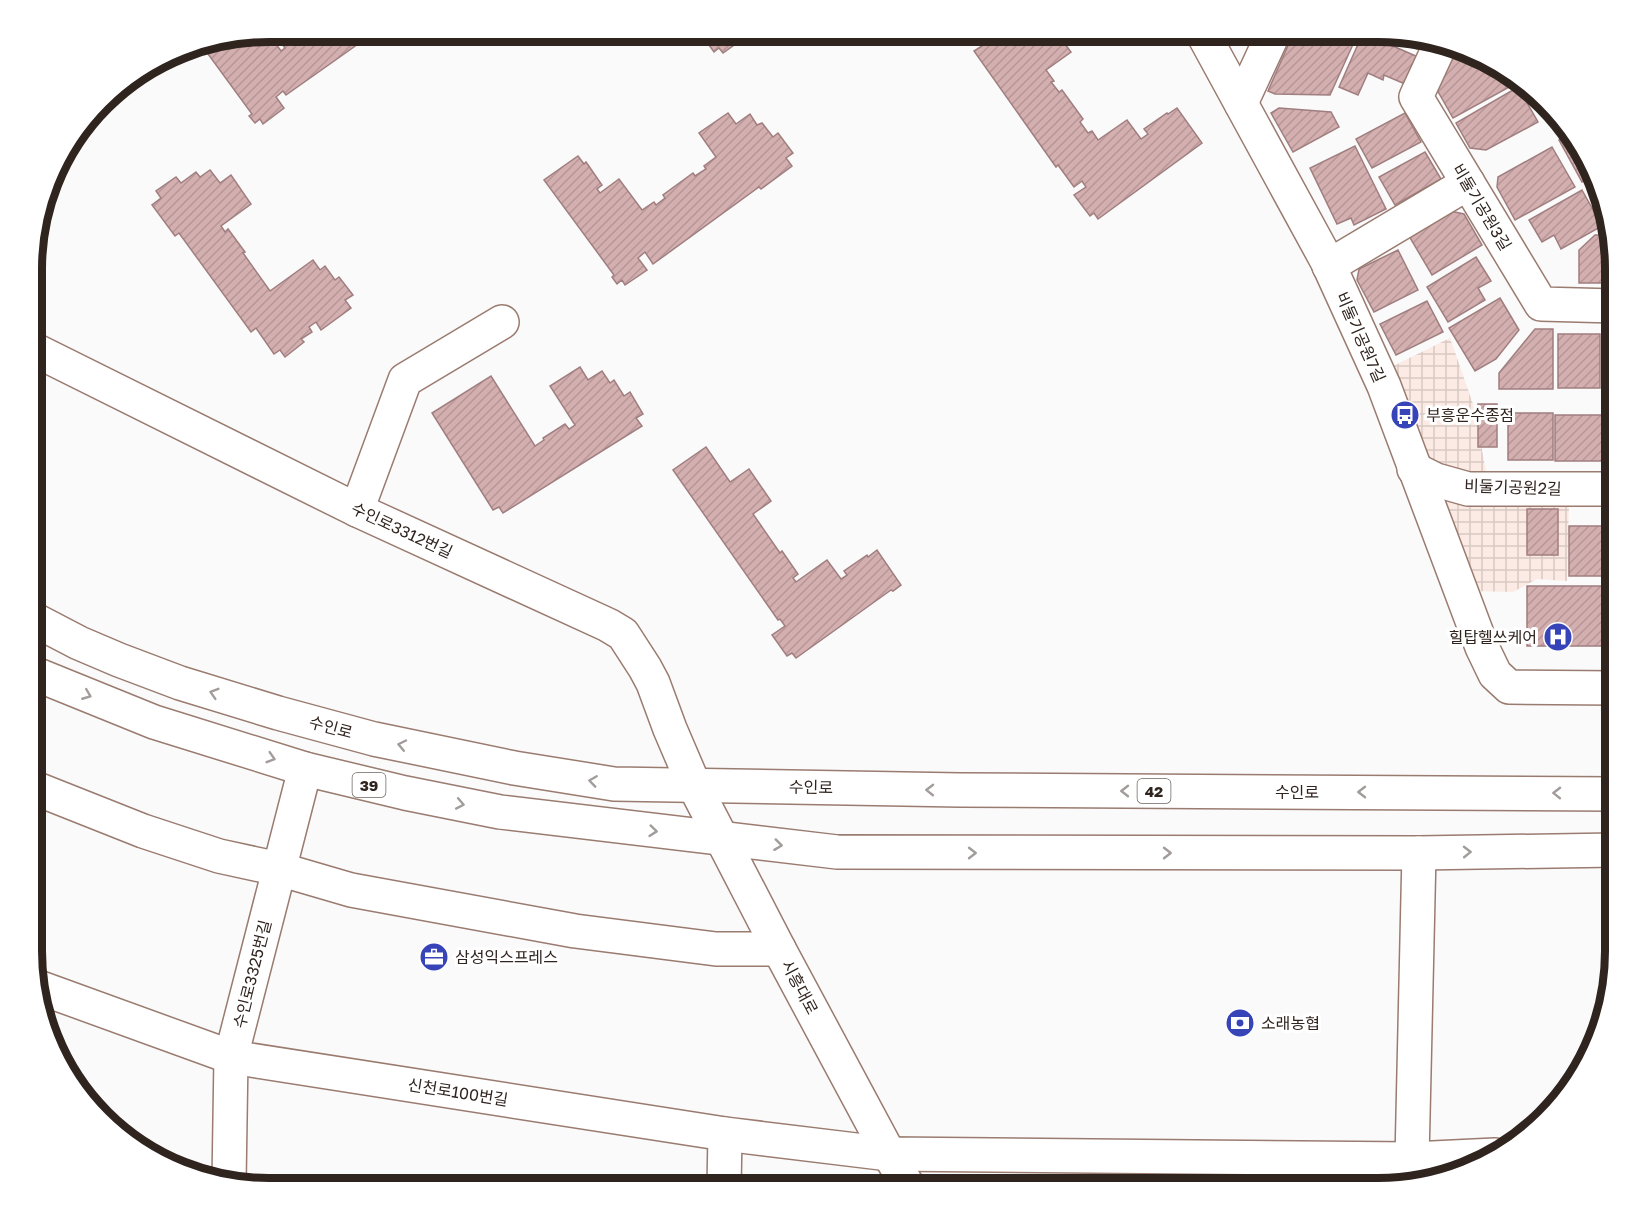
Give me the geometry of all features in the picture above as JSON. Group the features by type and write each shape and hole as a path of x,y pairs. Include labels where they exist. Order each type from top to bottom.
{"street":[{"name":"비둘기공원7길","path":"1207,42 1329,266 1384,386 1482,647 1495,674 1509,687 1605,688"},
{"path":"1241,103 1269,42"},
{"name":"비둘기공원3길","path":"1438,50 1416,97 1541,304 1605,306"},
{"path":"1329,266 1468,183"},
{"path":"357,510 405,380 502,322"},
{"name":"수인로3312번길","path":"42,353 357,510 608,625 623,634 653,683 693,785"},
{"name":"비둘기공원2길","path":"1414,469 1436,480 1468,489 1605,489"},
{"name":"수인로","path":"42,624 79,643 180,683 278,713 374,739 514,768 614,784 960,790 1605,794"},
{"name":"39","path":"42,677 154,722 305,769 405,793 500,812 720,838"},
{"name":"수인로3325번길","path":"229,1175 231,1057 305,769"},
{"name":"시흥대로","path":"693,785 779,950 903,1178"},
{"path":"42,792 143,831 219,856 279,869 351,890 575,931 716,949 779,950"},
{"path":"720,838 837,852 1419,853 1605,850"},
{"path":"1412,1159 1419,853"},
{"name":"신천로100번길","path":"45,990 231,1057 725,1134 889,1154 1412,1159 1476,1156"},
{"path":"724,1178 725,1134"}],"shaded area":[{"path":"1450,338 1473,404 1491,497 1569,503 1567,581 1537,579 1513,592 1470,591 1385,370"}],"building":[{"path":"254,42 274,42 281,51 285,48 282,44 285,42 361,42 286,95 283,91 276,97 284,108 263,124 260,119 255,123 249,116 252,114 206,51"},
{"path":"738,42 723,53 719,48 714,52 709,45"},
{"path":"980,42 1064,42 1071,52 1046,70 1054,81 1051,82 1059,92 1062,90 1083,119 1080,122 1088,133 1092,131 1098,140 1127,120 1141,139 1148,134 1144,129 1177,108 1202,143 1098,219 1094,213 1090,216 1074,195 1086,187 1082,181 1074,187 1058,165 1056,167 974,51 982,46"},
{"path":"1290,42 1354,42 1330,95 1275,94 1268,91"},
{"path":"1359,42 1384,42 1418,57 1405,84 1384,75 1383,80 1368,73 1358,95 1339,87"},
{"path":"1405,44 1419,46 1417,49"},
{"path":"1454,55 1478,65 1512,86 1453,118 1436,88"},
{"path":"1515,89 1522,93 1538,122 1486,150 1470,148 1456,123"},
{"path":"1279,108 1331,112 1339,127 1293,152 1271,113"},
{"path":"728,113 736,124 750,114 757,125 762,123 773,137 778,133 793,153 786,158 792,166 761,189 759,187 653,264 645,252 638,258 647,270 625,285 622,280 617,284 612,277 614,275 544,180 578,156 584,164 586,162 602,185 597,189 600,193 619,179 642,210 654,202 656,205 665,198 663,195 693,173 695,176 706,169 704,166 716,157 699,133"},
{"path":"1405,113 1421,142 1372,168 1356,139"},
{"path":"1563,138 1567,143 1587,180 1582,182 1559,140"},
{"path":"1355,146 1386,209 1354,225 1351,218 1337,224 1310,168"},
{"path":"1552,147 1575,187 1515,220 1497,187 1498,177"},
{"path":"1425,152 1441,179 1395,205 1379,177"},
{"path":"210,170 220,183 231,175 251,204 221,226 225,232 228,229 270,291 313,260 320,270 325,266 335,280 339,277 353,295 345,300 351,308 321,330 316,322 309,327 312,332 301,339 304,342 285,357 280,350 274,354 256,328 251,332 179,233 175,236 152,205 161,198 156,191 176,177 181,183 196,172 200,177"},
{"path":"1582,190 1601,226 1561,249 1554,235 1542,242 1529,220"},
{"path":"1450,211 1464,214 1482,245 1432,275 1409,236"},
{"path":"1595,235 1602,235 1605,283 1579,283 1579,250"},
{"path":"1398,250 1418,290 1374,312 1357,280 1359,269"},
{"path":"1476,257 1491,281 1478,288 1485,300 1448,322 1427,287"},
{"path":"1500,298 1519,330 1496,359 1475,371 1449,328"},
{"path":"1427,301 1443,332 1396,355 1380,324"},
{"path":"1535,329 1553,329 1553,389 1499,389 1499,373"},
{"path":"1558,334 1600,334 1600,388 1558,388"},
{"path":"1604,335 1605,335 1605,380"},
{"path":"580,367 588,380 602,371 610,383 614,380 624,396 630,392 643,414 636,418 642,426 503,513 499,507 493,510 432,413 491,376 535,446 565,424 569,429 575,425 550,386"},
{"path":"1478,404 1497,404 1497,447 1478,447"},
{"path":"1508,413 1553,413 1553,460 1508,460"},
{"path":"1555,415 1605,415 1605,461 1555,461"},
{"path":"706,447 730,482 749,469 771,501 753,514 780,553 782,551 798,574 793,578 796,582 827,560 841,579 847,575 844,571 877,550 901,585 796,658 792,653 787,656 772,635 785,626 780,619 778,620 673,470"},
{"path":"1527,509 1558,509 1558,555 1527,555"},
{"path":"1569,526 1605,526 1605,576 1569,576"},
{"path":"1527,586 1605,586 1605,646 1527,646"}],"place":[{"name":"부흥운수종점","path":"1405,415"},
{"name":"힐탑헬쓰케어","path":"1558,637"},
{"name":"삼성익스프레스","path":"434,957"},
{"name":"소래농협","path":"1240,1023"}]}
